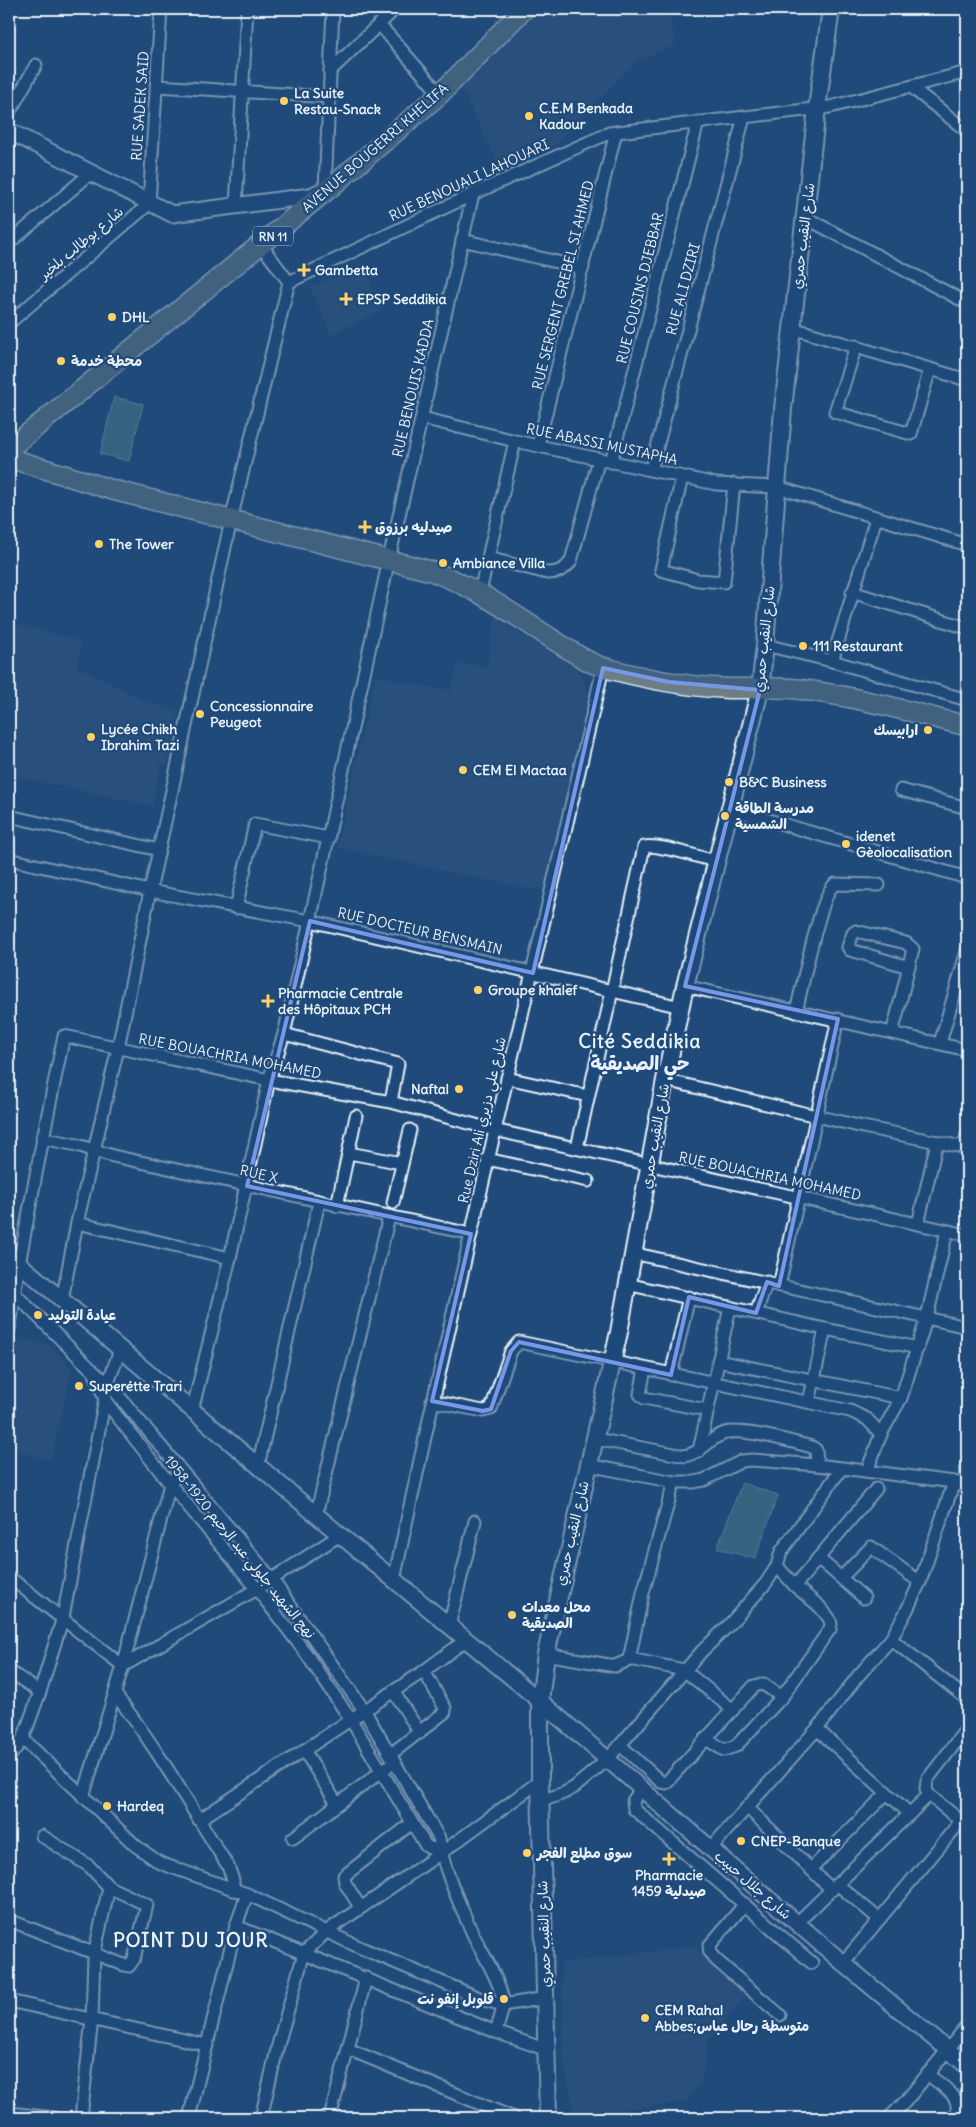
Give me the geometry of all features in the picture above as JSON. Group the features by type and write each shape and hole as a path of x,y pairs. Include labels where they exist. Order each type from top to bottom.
{"main road":[{"name":"AVENUE BOUGERRI KHELIFA","path":"9,448 261,245 440,94 524,9"},
{"name":"شارع النقيب حمري","path":"548,2118 540,1801 540,1701 546,1654 619,1332 626,1284 685,986 728,808 760,690 792,328 818,108 832,9"},
{"path":"9,458 104,487 431,570 457,580 480,592 560,644 603,668 669,682 720,688 760,690 776,687 831,694 967,726"}],"street":[{"name":"RUE SADEK SAID","path":"149,204 161,9"},
{"path":"236,206 247,9"},
{"path":"9,131 149,204 172,214 311,196 328,188 328,97 333,9"},
{"path":"330,71 395,9"},
{"path":"379,24 440,94"},
{"path":"9,113 36,66"},
{"name":"RUE BENOUALI LAHOUARI","path":"289,282 473,194 610,133 830,107 967,72"},
{"path":"157,86 328,97"},
{"path":"910,87 967,131"},
{"name":"RUE ALI DZIRI","path":"651,470 744,116"},
{"name":"RUE COUSINS DJEBBAR","path":"611,462 698,122"},
{"name":"RUE SERGENT GREBEL SI AHMED","path":"538,445 616,132"},
{"path":"9,243 91,173"},
{"name":"RUE BENOUIS KADDA","path":"192,1410 230,1258 270,1080 284,1034 329,838 389,559 473,194"},
{"name":"شارع بوطالب بلخير","path":"9,323 149,204"},
{"path":"806,218 967,303"},
{"path":"462,240 582,268"},
{"path":"62,1300 77,1223 118,1048 150,891 231,520 289,282 261,245"},
{"path":"792,328 967,380"},
{"path":"856,346 835,412 911,434 930,369"},
{"name":"RUE ABASSI MUSTAPHA","path":"422,418 515,441 716,484 777,487 967,545"},
{"path":"480,592 515,441"},
{"path":"488,558 547,573 557,573 568,566 572,561 599,459"},
{"path":"682,477 661,570 698,580 724,582 734,484"},
{"path":"832,661 876,518"},
{"path":"852,592 967,628"},
{"path":"765,645 832,661 967,700"},
{"name":"Rue Dziri Ali شارع علي دزيري","path":"394,1580 432,1401 487,1159 533,973 603,668"},
{"path":"901,790 967,808"},
{"path":"728,808 967,878"},
{"path":"9,816 159,850"},
{"path":"236,908 255,824 329,838"},
{"path":"577,1148 610,992 644,847 650,846 716,861"},
{"name":"RUE DOCTEUR BENSMAIN","path":"9,859 150,891 310,921 681,1007"},
{"path":"796,1012 820,916 831,886 834,884 879,885"},
{"path":"892,1033 909,967 912,949 908,944 856,931 852,933 848,946 850,950 909,967"},
{"path":"940,1043 967,951"},
{"path":"685,986 796,1012 838,1019 967,1050"},
{"path":"779,1286 838,1019"},
{"path":"284,1034 398,1064 391,1102"},
{"name":"RUE BOUACHRIA MOHAMED","path":"42,1138 64,1036 270,1080 391,1102 494,1130 967,1235"},
{"path":"507,1078 588,1096"},
{"path":"665,1080 966,1148 967,1134"},
{"path":"337,1206 356,1116"},
{"path":"393,1203 410,1130"},
{"path":"9,1330 14,1259 42,1138"},
{"name":"RUE X","path":"42,1138 247,1186 471,1234"},
{"path":"918,1224 937,1142"},
{"path":"349,1153 402,1163"},
{"path":"487,1159 588,1181"},
{"path":"258,1466 319,1202"},
{"path":"316,1515 389,1217"},
{"path":"77,1223 230,1258"},
{"path":"867,1471 881,1434 901,1398 918,1348 947,1231"},
{"path":"632,1253 967,1327"},
{"name":"شارع جلال حبيب","path":"14,1259 340,1536 540,1701 710,1849 967,2066"},
{"path":"756,1313 767,1282"},
{"path":"626,1284 918,1348"},
{"path":"12,1292 95,1373 106,1402"},
{"path":"671,1375 690,1298"},
{"path":"700,1451 707,1410 730,1308"},
{"path":"810,1402 825,1329"},
{"path":"432,1401 483,1411 491,1409 511,1351 519,1342 671,1375 810,1402 858,1414 867,1419 881,1434"},
{"path":"9,1757 22,1739 40,1692 63,1617 106,1402 108,1383 120,1350"},
{"path":"718,1361 901,1398"},
{"path":"645,1369 640,1394 644,1398 707,1410"},
{"name":"نهج الشهيد جلولي عبد الرحيم 1920-1958","path":"95,1373 108,1383 271,1578 316,1640 364,1710 392,1757 439,1838 441,1854"},
{"name":"نهج الشهيد جلولي عبد الرحيم 1920-1958","path":"106,1402 170,1484 258,1589 305,1652 351,1720 426,1846 441,1854"},
{"path":"595,1439 685,1456 700,1451 719,1436 731,1432 766,1436 812,1447 816,1450 817,1465"},
{"path":"588,1465 674,1482 704,1480 742,1461 817,1465 962,1485"},
{"path":"540,1801 575,1787 607,1760 620,1746 684,1670 729,1625 766,1583 777,1566 781,1552 842,1468"},
{"path":"710,1849 817,1729 858,1676 891,1639 908,1610 962,1485 967,1468"},
{"path":"83,1796 123,1666 170,1484 180,1471"},
{"path":"629,1660 643,1593 674,1482"},
{"path":"795,1586 876,1489"},
{"path":"449,1626 475,1521"},
{"path":"123,1666 258,1589 271,1578 340,1536"},
{"path":"841,1578 871,1547 920,1582"},
{"path":"818,1558 864,1598"},
{"path":"706,1739 724,1750 732,1748 782,1697 801,1672 831,1624 829,1618 819,1606 795,1586 777,1566"},
{"path":"9,1577 63,1617 123,1666"},
{"path":"891,1639 967,1699"},
{"path":"305,1652 316,1640"},
{"path":"199,1820 424,1671 466,1640"},
{"path":"546,1654 615,1666 629,1660 684,1670 734,1710"},
{"path":"9,1671 40,1692"},
{"path":"293,1838 382,1772 392,1757 443,1715 446,1710 424,1671"},
{"path":"620,1746 661,1782 666,1783 754,1686 760,1683 782,1697"},
{"path":"393,1691 420,1733"},
{"path":"115,1694 144,1731 228,1866 233,1880 233,1890"},
{"path":"844,1963 879,1919 964,1824 929,1795 926,1790 927,1780 967,1728"},
{"path":"817,1729 910,1814"},
{"path":"22,1739 146,1855 178,1871 247,1894 326,1931 484,2000 503,2005 546,1998"},
{"path":"304,1750 337,1804"},
{"path":"261,2118 278,2045 304,1953 326,1931 441,1854 540,1781"},
{"path":"641,1789 633,1801 634,1809 812,1963"},
{"path":"811,1868 887,1793"},
{"path":"797,1923 929,1795"},
{"path":"748,1808 811,1868 879,1919"},
{"path":"360,1907 345,1884 344,1876 412,1823"},
{"path":"9,1920 94,1955 129,1966 134,1960 148,1908 145,1903 109,1887 89,1866 42,1836"},
{"path":"441,1854 472,1932 493,1973 503,2005 496,2032"},
{"path":"81,2118 92,2019 94,1955 109,1887"},
{"path":"189,2118 236,1926 247,1894"},
{"path":"745,1904 709,1946 710,1953 780,2015"},
{"path":"236,1926 496,2032 547,2050"},
{"path":"333,2117 366,1978"},
{"path":"9,2001 207,2045"},
{"path":"889,2118 967,2026"},
{"path":"348,2050 514,2118"},
{"path":"927,2074 956,2099 958,2104 955,2118"},
{"path":"9,2113 54,2118"}],"highlighted area":[{"path":"603,668 669,682 760,690 685,986 838,1019 779,1286 767,1282 756,1313 689,1297 671,1375 519,1342 511,1351 491,1409 483,1411 432,1401 471,1234 247,1186 310,921 533,973"}],"shaded area":[{"name":"C.E.M Benkada Kadour","path":"541,9 669,9 675,45 637,61 557,143 500,168 461,88"},
{"name":"EPSP Seddikia","path":"363,264 382,310 331,335 310,287"},
{"name":"CEM El Mactaa","path":"496,614 515,630 579,670 588,693 545,892 337,848 375,676 451,691 458,662 486,668"},
{"name":"Lycée Chikh Ibrahim Tazi","path":"9,622 82,641 77,666 147,702 178,710 167,765 161,764 152,806 9,775"},
{"path":"13,1337 50,1345 72,1370 51,1460 9,1449 9,1358"},
{"name":"CEM Rahal Abbes;متوسطة رحال عباس","path":"693,1946 746,1995 707,2042 702,2082 686,2102 574,2115 564,2061 561,1963"}],"green space":[{"path":"114,397 143,404 129,461 100,454"},
{"path":"742,1483 778,1495 755,1559 717,1548"}],"place":[{"name":"La Suite Restau-Snack","path":"284,101"},
{"name":"C.E.M Benkada Kadour","path":"529,116"},
{"name":"Gambetta","path":"304,270"},
{"name":"EPSP Seddikia","path":"346,299"},
{"name":"DHL","path":"112,317"},
{"name":"محطة خدمة","path":"61,361"},
{"name":"صيدليه برزوق","path":"365,527"},
{"name":"The Tower","path":"99,544"},
{"name":"Ambiance Villa","path":"443,563"},
{"name":"111 Restaurant","path":"803,646"},
{"name":"Concessionnaire Peugeot","path":"200,714"},
{"name":"ارابيسك","path":"928,730"},
{"name":"Lycée Chikh Ibrahim Tazi","path":"91,737"},
{"name":"CEM El Mactaa","path":"463,770"},
{"name":"B&C Business","path":"729,782"},
{"name":"مدرسة الطاقة الشمسية","path":"725,816"},
{"name":"idenet Gèolocalisation","path":"846,844"},
{"name":"Groupe khalef","path":"478,990"},
{"name":"Pharmacie Centrale des Hôpitaux PCH","path":"268,1001"},
{"name":"Naftal","path":"459,1089"},
{"name":"عيادة التوليد","path":"38,1315"},
{"name":"Superétte Trari","path":"79,1386"},
{"name":"محل معدات الصديقية","path":"512,1615"},
{"name":"Hardeq","path":"107,1806"},
{"name":"CNEP-Banque","path":"741,1841"},
{"name":"سوق مطلع الفجر","path":"527,1853"},
{"name":"Pharmacie 1459 صيدلية","path":"669,1859"},
{"name":"قلوبل إنفو نت","path":"504,1999"},
{"name":"CEM Rahal Abbes;متوسطة رحال عباس","path":"645,2018"}],"district":[{"name":"Cité Seddikia حي الصديقية","path":"640,1052"},
{"name":"POINT DU JOUR","path":"191,1940"}]}
